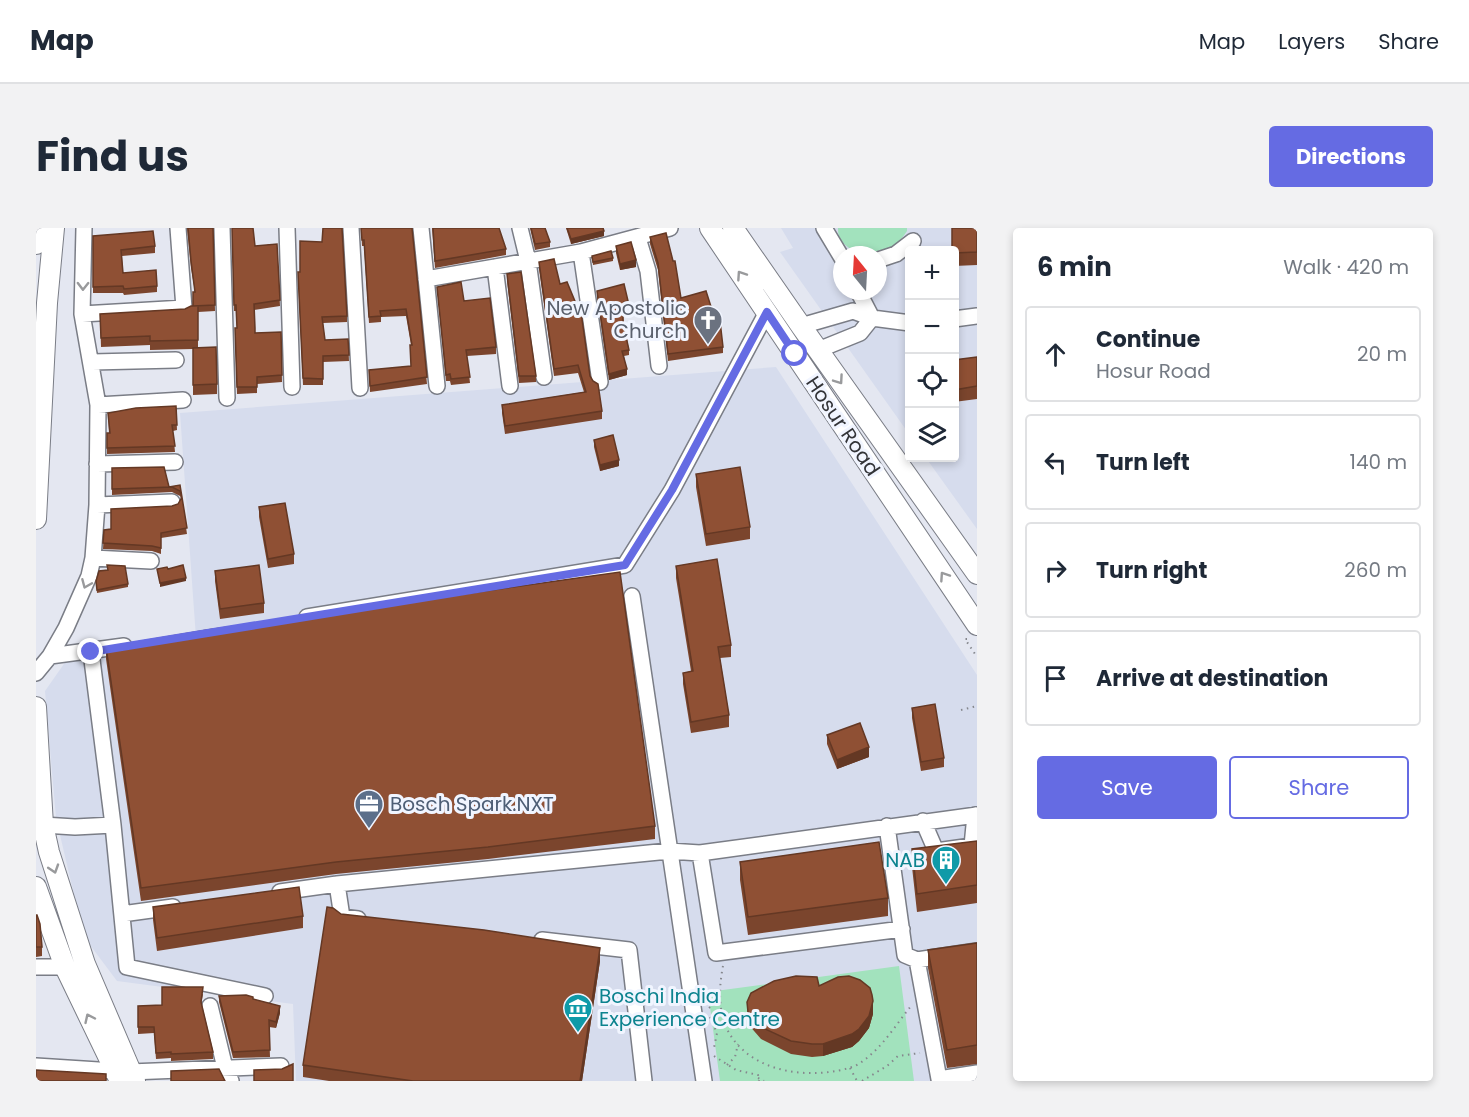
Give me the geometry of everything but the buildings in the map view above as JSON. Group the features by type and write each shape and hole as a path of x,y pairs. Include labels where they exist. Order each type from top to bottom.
{"main road":[{"path":"36,244 38,228"},
{"path":"36,519 46,303 54,228"},
{"name":"Hosur Road","path":"710,228 767,312 971,632"},
{"name":"Hosur Road","path":"733,228 977,574"},
{"path":"36,707 38,772 49,852 85,964 125,1076"},
{"path":"36,886 40,912 65,967 125,1076"}],"street":[{"path":"36,673 50,656 89,576 93,558 97,505 98,405 82,314 84,228"},
{"path":"82,314 184,308 178,228"},
{"path":"222,228 227,398"},
{"path":"287,228 292,387"},
{"path":"351,228 360,388"},
{"path":"421,228 437,386"},
{"path":"520,228 528,261 544,377"},
{"path":"426,279 581,252 670,228"},
{"path":"824,228 835,246"},
{"path":"638,238 648,271 659,366"},
{"path":"887,257 896,254 913,240"},
{"path":"581,252 600,381"},
{"path":"495,267 510,386"},
{"path":"863,300 872,318"},
{"path":"801,326 853,311 872,318 905,322"},
{"path":"288,620 625,565 672,490 767,312"},
{"path":"959,318 977,316"},
{"path":"818,350 860,333 872,318"},
{"path":"92,362 176,360"},
{"path":"98,405 183,400"},
{"path":"97,464 175,462"},
{"path":"97,505 172,502"},
{"path":"93,558 151,561"},
{"path":"632,596 704,1081"},
{"path":"50,656 137,644"},
{"path":"91,652 128,967 264,996"},
{"path":"269,893 337,884 669,851 700,853 923,821 976,815 972,846 936,851 923,821"},
{"path":"44,825 75,827 113,825"},
{"path":"887,826 905,956 917,960 977,951"},
{"path":"700,853 716,953 902,930"},
{"path":"337,884 342,917 378,921"},
{"path":"122,914 190,904"},
{"path":"40,912 67,909"},
{"path":"532,939 629,950 644,1081"},
{"path":"917,960 939,1079 977,1073"},
{"path":"36,967 65,967"},
{"path":"210,1006 228,1074"},
{"path":"36,1066 125,1076 228,1074 281,1066"}],"path":[{"path":"971,632 977,657"},
{"path":"961,710 977,706"},
{"path":"727,952 720,982 720,998 727,1028 738,1044 763,1065 787,1074 827,1076 850,1068 876,1050 923,990"},
{"path":"706,1009 720,998"},
{"path":"727,1065 735,1057 738,1044"},
{"path":"862,1081 887,1066 898,1056 934,1050"},
{"path":"701,1063 707,1057 714,1056 736,1070 758,1075 759,1080 764,1081"},
{"path":"850,1068 857,1081"}],"shaded area":[{"path":"781,228 977,228 977,529 929,462 959,462 959,246 905,246 905,428 780,252 793,248"},
{"name":"Bosch Spark.NXT","path":"776,367 977,675 977,1081 296,1081 293,1004 117,981 84,937 56,818 45,691 66,661 196,638 180,413"}],"green space":[{"path":"838,228 907,228 901,238 887,250 887,246 846,246 838,233"},
{"path":"899,966 914,1081 720,1081 708,992"}],"place":[{"name":"New Apostolic Church","path":"708,346"},
{"name":"Bosch Spark.NXT","path":"369,830"},
{"name":"NAB","path":"946,886"},
{"name":"Boschi India Experience Centre","path":"578,1034"}],"route":[{"path":"91,652 625,565 672,490 767,312 795,354"}]}
